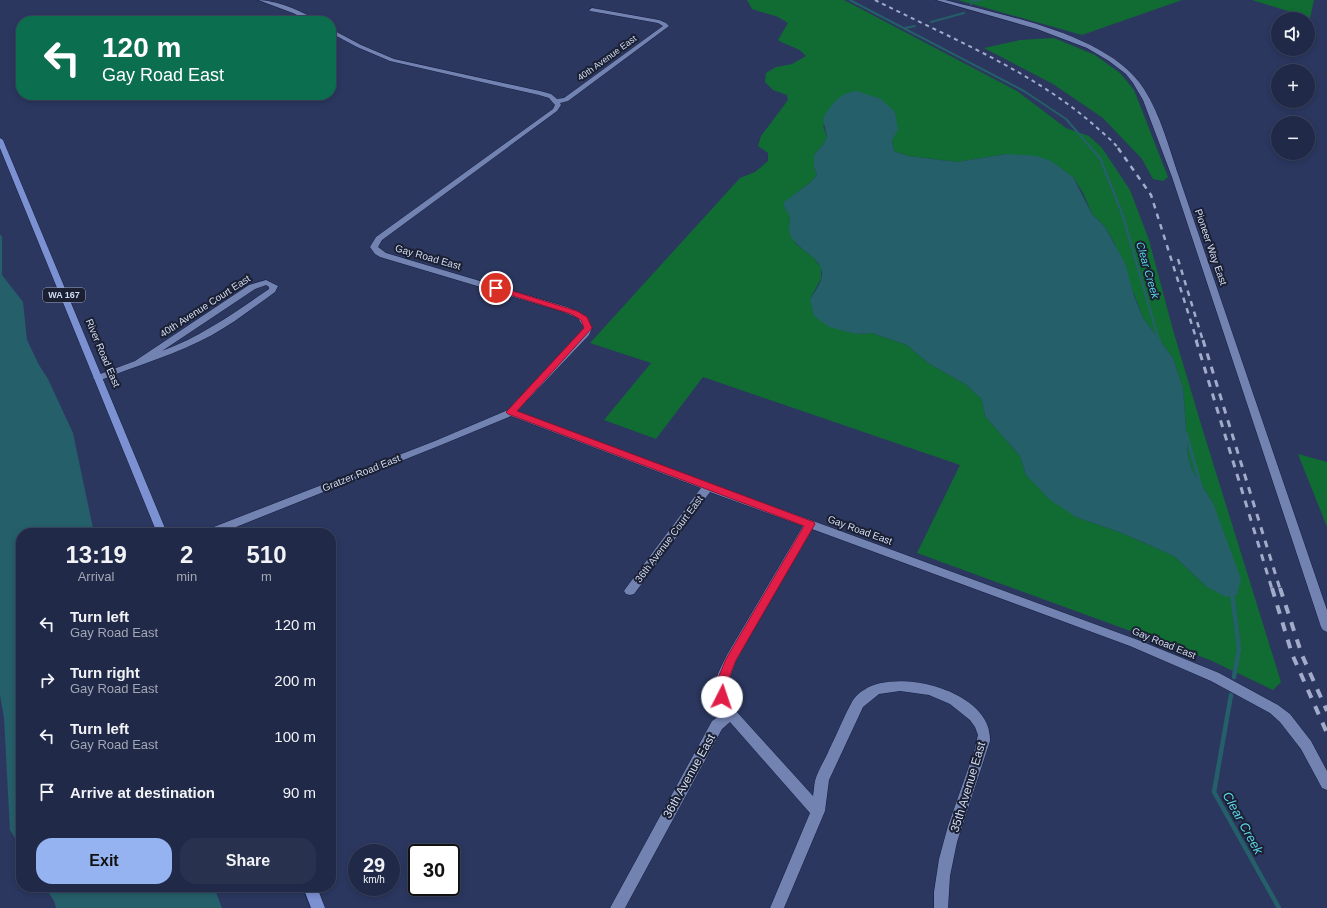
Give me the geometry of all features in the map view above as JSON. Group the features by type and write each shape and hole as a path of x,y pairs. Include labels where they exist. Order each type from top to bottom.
{"main road":[{"name":"River Road East","path":"0,140 160,528"},
{"path":"312,892 318,908"}],"street":[{"path":"261,0 296,12 303,16"},
{"name":"Pioneer Way East","path":"939,0 1032,26 1081,44 1115,63 1126,72 1143,91 1151,108 1178,183 1327,627"},
{"name":"40th Avenue East","path":"556,101 566,100 666,26 659,22 592,10"},
{"path":"336,34 359,46 392,60 540,93 551,97 556,101"},
{"name":"Gay Road East","path":"556,101 558,105 555,110 379,239 374,247 383,255 544,302 574,312 584,319 588,328 586,333 511,412 708,487 1134,643 1215,677 1274,709 1285,718 1306,745 1327,784"},
{"name":"40th Avenue Court East","path":"98,378 139,361 172,350 209,333 272,290 274,286 266,282 252,287 182,335 139,361"},
{"name":"Gratzer Road East","path":"223,528 438,443 511,412"},
{"name":"36th Avenue Court East","path":"630,591 708,487"},
{"path":"810,524 731,659 720,688 732,716 818,811"},
{"name":"35th Avenue East","path":"777,908 818,811 822,780 858,703 864,696 872,691 890,685 916,686 934,690 959,703 970,711 982,726 984,734 983,744 961,809 947,857 943,878 941,908"},
{"name":"36th Avenue East","path":"617,908 717,725 724,718 732,716"}],"green space":[{"path":"747,0 844,0 1017,91 1066,128 1089,136 1102,148 1130,190 1149,240 1173,330 1200,421 1281,682 1273,690 1210,660 917,553 960,465 703,377 656,439 604,420 651,363 590,343 740,178 755,172 768,161 768,153 758,146 761,136 788,100 787,95 773,90 765,82 766,73 776,67 792,64 806,56 800,51 778,40 788,23 778,17 752,9","holes":["823,125 892,140 894,151 908,156 957,162 1007,154 1073,177 1083,193 1092,214 1105,227 1114,242 1143,318 1173,358 1183,388 1188,457 1192,470 1213,503 1207,587 1174,556 1122,533 1076,517 1026,475 1020,456 985,416 982,399 965,384 928,363 907,345 872,333 856,334 810,299 821,279 821,267 813,257 796,244 789,231 790,218 800,190 811,182 817,175 814,167 814,155 823,145 827,137"]},
{"path":"958,0 1182,0 1082,35"},
{"path":"1252,0 1314,0 1311,12 1291,12"},
{"path":"1054,38 1095,55 1120,73 1134,90 1168,177 1163,181 1153,179 1142,159 1103,118 1053,84 984,48 1020,40"},
{"path":"1298,454 1327,462 1327,527"}],"shaded area":[{"path":"857,91 881,99 895,112 898,130 892,140 894,151 908,156 957,162 1007,154 1037,156 1051,161 1073,177 1092,214 1105,227 1125,263 1134,296 1143,318 1173,358 1183,388 1188,457 1192,470 1213,503 1241,579 1237,595 1226,597 1207,587 1174,556 1122,533 1076,517 1050,500 1026,475 1020,456 985,416 982,399 965,384 928,363 907,345 872,333 856,334 829,327 814,316 810,299 821,280 822,272 820,265 815,259 792,238 789,231 790,218 784,207 784,202 811,182 817,175 814,167 814,155 823,145 827,137 823,118 826,113 841,97"},
{"path":"0,234 2,237 2,275 23,302 27,340 39,365 48,379 73,433 93,528 16,528 16,840 10,830 4,718 0,695"},
{"path":"48,892 216,892 222,908 56,908 54,901"}],"waterway":[{"name":"Clear Creek","path":"850,0 1024,91 1066,119 1092,149"},
{"path":"971,4 972,1 981,0"},
{"path":"931,22 964,13"},
{"name":"Clear Creek","path":"905,28 915,26"},
{"name":"Clear Creek","path":"1091,148 1100,158 1123,216 1159,341"},
{"name":"Clear Creek","path":"1186,433 1201,487"},
{"name":"Clear Creek","path":"1232,592 1239,649 1234,677"},
{"name":"Clear Creek","path":"1231,695 1214,792 1279,908"}],"railway":[{"path":"875,0 989,56 1045,88 1071,106 1118,148"},
{"path":"1118,148 1151,195 1197,341"},
{"path":"1178,259 1203,341"},
{"path":"1196,340 1272,589"},
{"path":"1203,340 1280,589"},
{"path":"1272,588 1292,654 1327,733"},
{"path":"1280,588 1302,655 1327,711"}],"route":[{"path":"496,288 574,312 584,319 588,328 586,333 511,412 810,524 731,659 720,688 722,697"}]}
